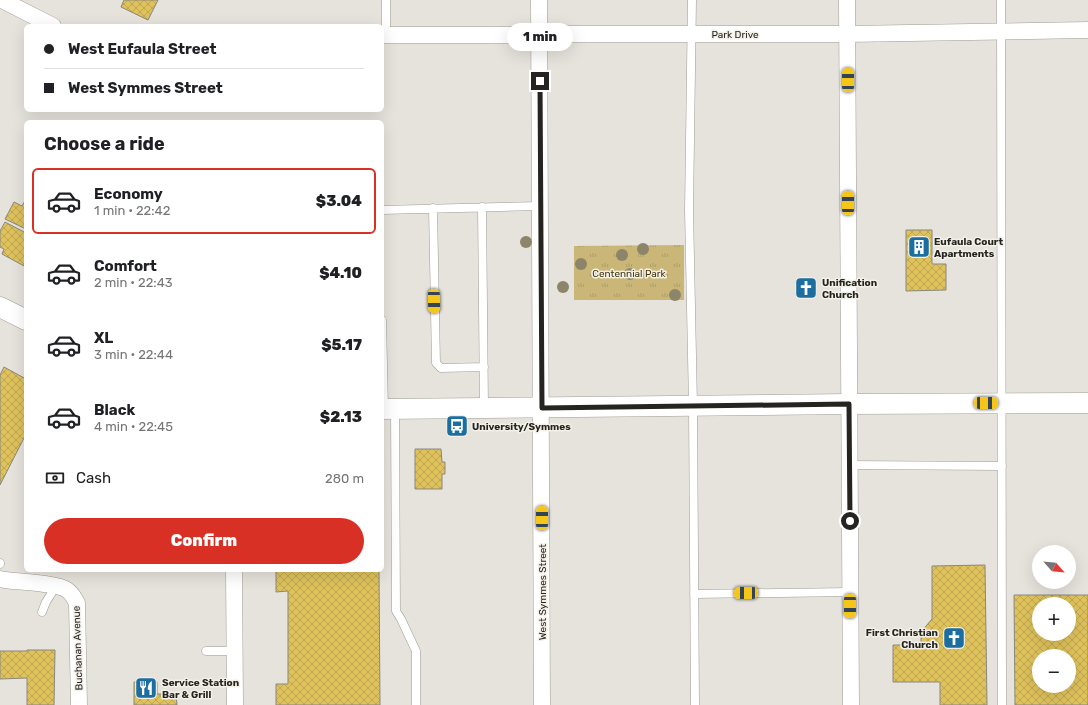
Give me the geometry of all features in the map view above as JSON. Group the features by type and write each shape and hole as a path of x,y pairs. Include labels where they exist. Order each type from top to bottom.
{"street":[{"path":"2,0 49,24"},
{"name":"West Symmes Street","path":"539,0 542,408 542,705"},
{"path":"847,0 850,705"},
{"name":"Park Drive","path":"384,35 847,34 1088,30"},
{"path":"0,307 24,319"},
{"path":"387,409 484,409 693,405 1088,403"},
{"path":"234,572 235,705"},
{"name":"Buchanan Avenue","path":"0,579 56,586 66,589 71,593 77,603 79,705"}],"lane":[{"path":"384,35 386,0"},
{"path":"692,0 690,210 695,705"},
{"path":"1001,0 1002,705"},
{"path":"384,210 540,206"},
{"path":"482,207 484,409"},
{"path":"433,208 436,363 441,368 484,367"},
{"path":"384,356 396,611 407,630 416,651 416,705"},
{"path":"849,465 1002,466"},
{"path":"42,612 46,602 56,586"},
{"path":"694,594 850,592"},
{"path":"206,652 235,651"}],"green space":[{"name":"Centennial Park","path":"684,245 684,300 574,300 574,246"}],"building":[{"path":"124,0 158,0 148,20 121,7"},
{"path":"14,202 22,206 24,202 24,228 5,219"},
{"path":"5,222 24,232 24,266 2,254 4,249 0,247 0,231"},
{"name":"Eufaula Court Apartments","path":"906,230 932,230 932,264 946,264 946,290 906,291"},
{"path":"4,367 24,378 24,438 0,485 0,375"},
{"path":"415,449 441,449 442,462 445,462 445,474 442,474 442,489 415,489"},
{"name":"First Christian Church","path":"985,565 987,705 940,705 940,682 893,682 893,645 921,645 921,632 932,619 932,566"},
{"path":"276,572 379,572 380,705 276,705 276,684 288,684 288,591 276,592"},
{"path":"1014,595 1088,595 1088,705 1015,705"},
{"path":"55,650 54,705 27,705 27,678 0,679 0,651"},
{"name":"Service Station Bar & Grill","path":"134,682 157,682 157,694 176,694 177,705 134,705"}],"place":[{"name":"Eufaula Court Apartments","path":"919,247"},
{"name":"Unification Church","path":"806,288"},
{"name":"University/Symmes","path":"457,426"},
{"name":"First Christian Church","path":"954,638"},
{"name":"Service Station Bar & Grill","path":"146,688"}],"route":[{"path":"540,81 542,408 849,404 850,521"}]}
